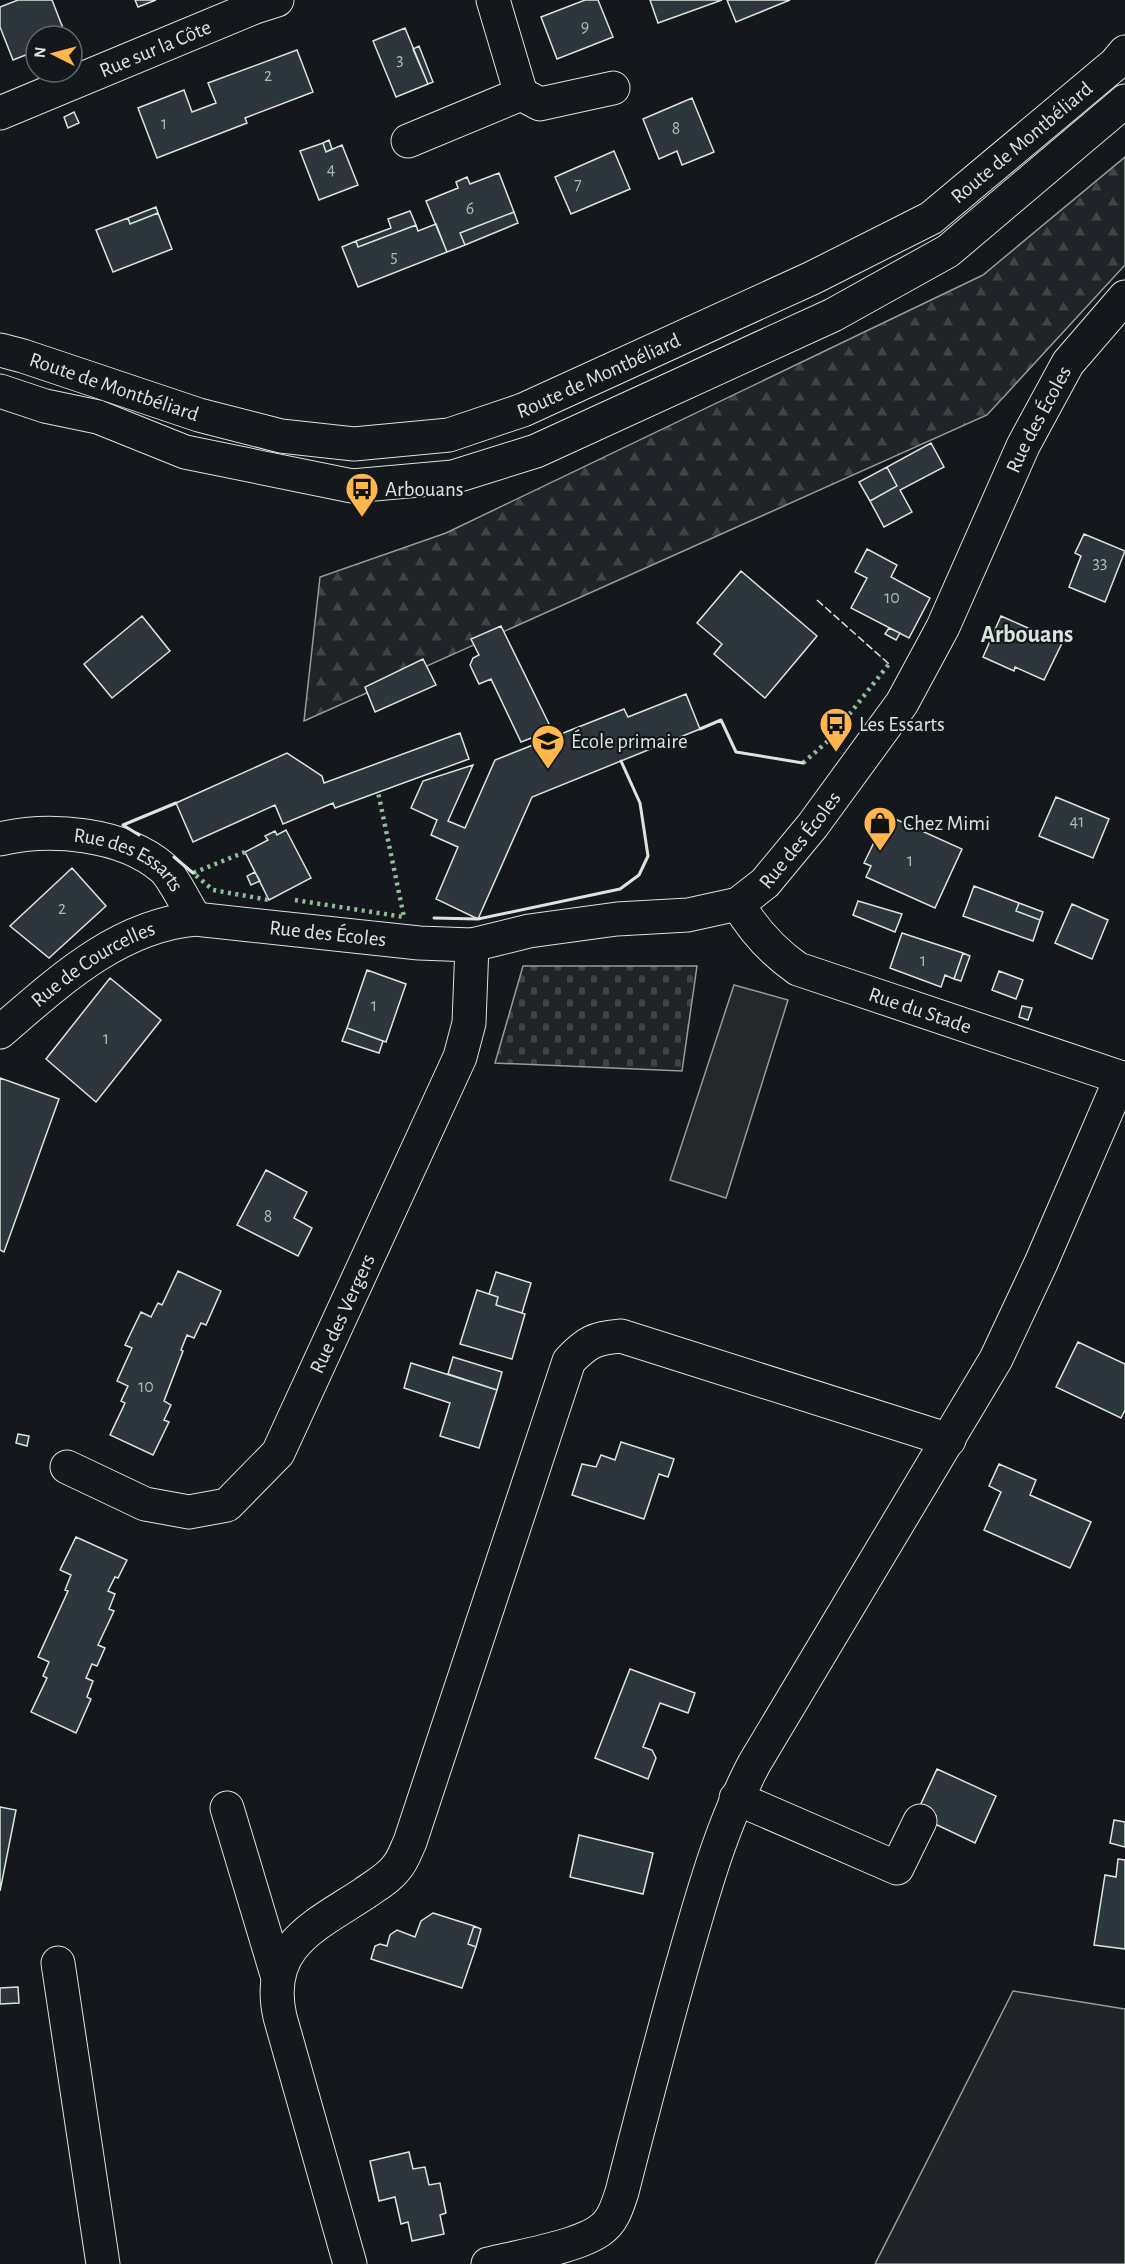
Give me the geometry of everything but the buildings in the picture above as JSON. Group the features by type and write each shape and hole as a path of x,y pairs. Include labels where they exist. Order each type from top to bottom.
{"street":[{"path":"493,0 521,94 540,104 613,88"},
{"name":"Rue sur la Côte","path":"0,113 261,2"},
{"name":"Route de Montbéliard","path":"0,350 199,415 281,436 354,444 449,435 523,410 812,278 931,218 1115,64 1125,52"},
{"path":"408,141 521,94"},
{"name":"Route de Montbéliard","path":"0,391 45,406 99,417 185,452 352,486 453,477 536,451 833,315 929,262 948,251 1125,102"},
{"name":"Rue des Écoles","path":"195,919 419,943 472,945 529,931 617,919 688,915 738,904 765,883 813,825 902,703 944,627 1023,446 1068,363 1125,297"},
{"name":"Rue des Essarts","path":"0,839 41,833 102,838 130,848 164,869 195,919"},
{"name":"Rue du Stade","path":"738,904 776,953 798,969 1123,1079"},
{"name":"Rue de Courcelles","path":"0,1032 57,983 120,940 170,921 195,919"},
{"name":"Rue des Vergers","path":"67,1467 146,1504 189,1512 227,1504 278,1453 460,1058 469,1023 472,945"},
{"path":"488,2264 578,2241 600,2231 614,2216 684,1959 716,1850 736,1798 754,1764 996,1359 1123,1079"},
{"path":"350,2264 280,2017 276,2000 278,1978 284,1957 293,1944 305,1932 383,1881 398,1866 410,1842 569,1361 583,1346 601,1337 621,1336 949,1440"},
{"path":"736,1798 897,1868 920,1821"},
{"path":"227,1808 278,1978"},
{"path":"58,1963 103,2264"}],"green space":[{"path":"1125,157 1125,265 987,415 304,721 320,577 446,533 983,275"},
{"path":"523,966 697,966 682,1071 495,1063"},
{"path":"1013,1991 1125,2009 1125,2264 875,2264"}],"shaded area":[{"path":"734,985 788,1000 726,1198 670,1180"}],"hedge":[{"path":"803,763 829,740 889,664"},
{"path":"295,900 404,917 378,792"},
{"path":"245,852 193,873 213,890 269,900"}],"fence":[{"path":"817,600 889,664"}],"wall":[{"path":"700,729 721,720 736,752 803,763"},
{"path":"434,918 478,919 620,889 639,875 648,856 640,803 621,761"},
{"path":"139,835 123,825 176,803"},
{"path":"174,857 193,873"}],"place":[{"name":"Arbouans","path":"362,518"},
{"name":"Les Essarts","path":"836,753"},
{"name":"École primaire","path":"548,770"},
{"name":"Chez Mimi","path":"880,852"}],"district":[{"name":"Arbouans","path":"1027,635"}]}
